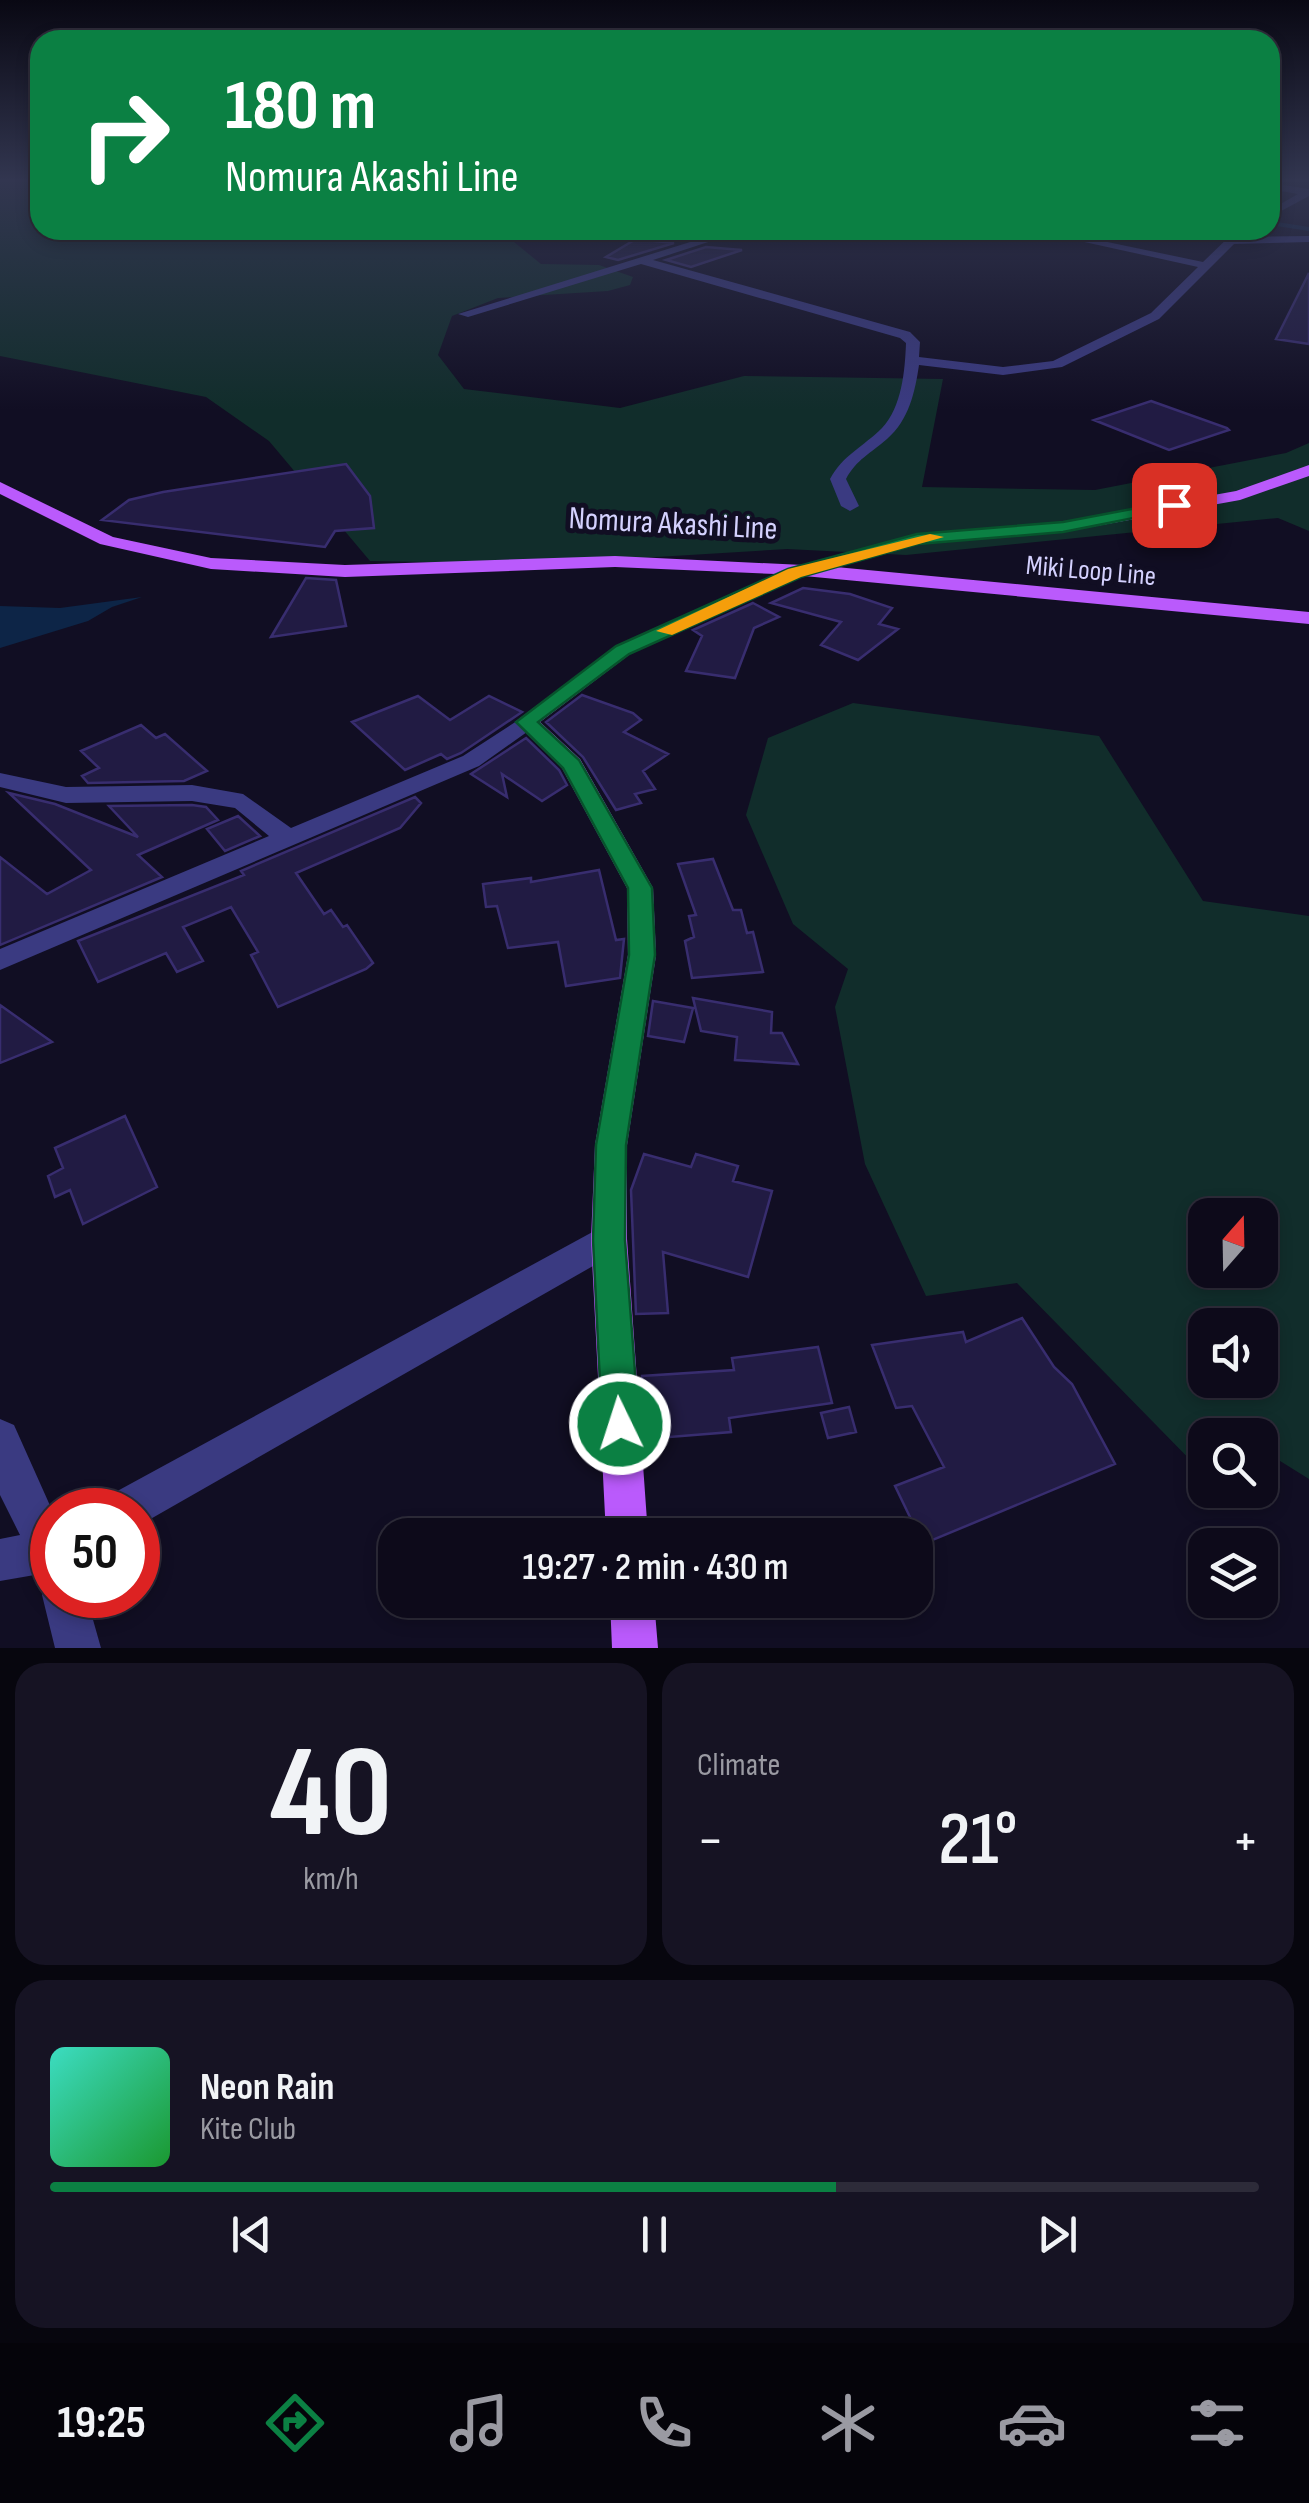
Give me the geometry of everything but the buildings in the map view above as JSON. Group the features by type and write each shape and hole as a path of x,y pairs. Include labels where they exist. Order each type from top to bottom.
{"main road":[{"name":"Miki Loop Line","path":"794,573 917,539 1063,527 1240,494 1309,470"},
{"name":"Nomura Akashi Line","path":"0,487 86,533 144,552 214,563 323,570 561,560 684,563 794,573"},
{"name":"Miki Loop Line","path":"794,573 1309,618"},
{"name":"Nomura Akashi Line","path":"526,722 623,650 794,573"},
{"path":"526,722 572,764 640,888 642,955 611,1145 609,1240 627,1518"},
{"path":"633,1618 634,1648"}],"street":[{"path":"464,314 651,257"},
{"path":"1164,257 1203,265"},
{"path":"911,359 977,369 1041,369 1057,364 1155,316 1211,257"},
{"path":"641,260 905,336 913,342 908,388 888,430 850,454 838,479 850,506"},
{"path":"0,960 471,760 526,722"},
{"path":"0,780 66,795 192,793 243,802 286,836"},
{"path":"160,1490 609,1240"},
{"path":"0,1440 30,1511"},
{"path":"0,1560 30,1555"},
{"path":"70,1618 78,1648"}],"green space":[{"path":"0,257 532,257 541,264 599,265 633,277 630,285 608,291 498,298 452,316 438,355 464,389 620,408 744,376 943,379 922,487 1095,490 1286,453 1309,443 1309,531 1278,518 906,555 787,549 541,564 370,561 269,441 206,397 0,356"},
{"path":"853,703 1099,736 1203,901 1309,916 1309,1479 1278,1460 1278,1418 1188,1418 1188,1458 1017,1283 926,1296 865,1164 835,1007 848,969 793,924 746,815 768,738"}],"water":[{"path":"142,597 112,607 88,621 0,648 0,606 60,608"}],"slow traffic":[{"path":"665,631 794,573 936,537"}],"route":[{"path":"620,1424 609,1240 611,1145 642,955 640,888 590,804 572,764 526,722 623,650 794,573 917,539 1063,527 1174,505"}]}
